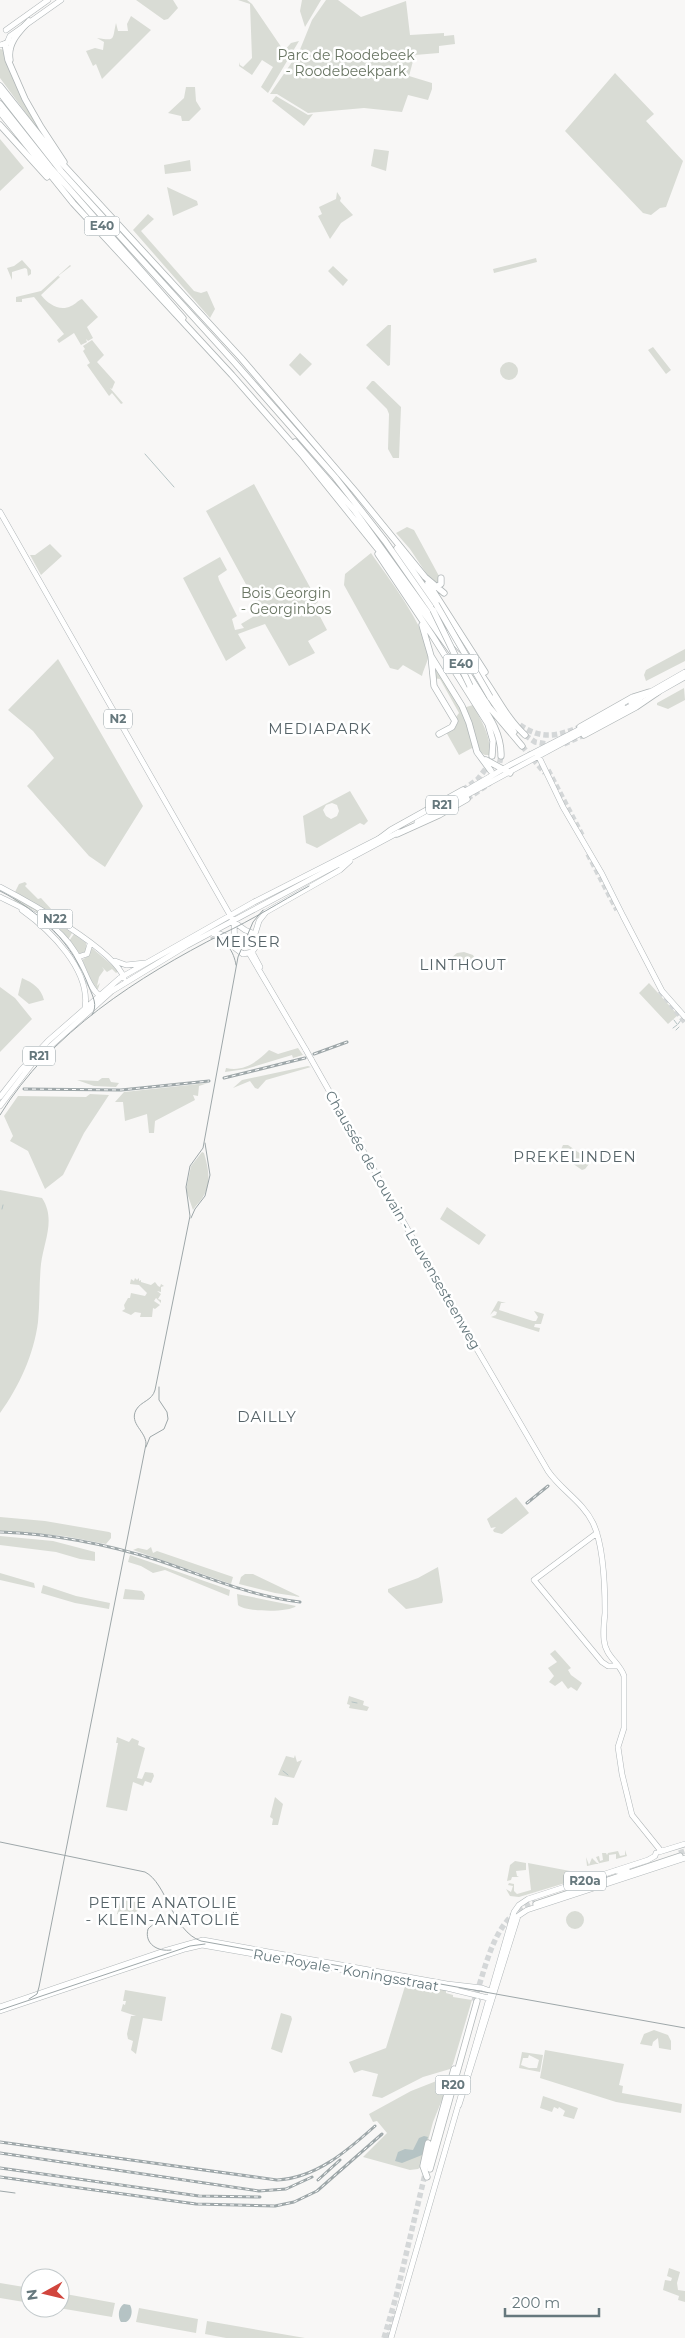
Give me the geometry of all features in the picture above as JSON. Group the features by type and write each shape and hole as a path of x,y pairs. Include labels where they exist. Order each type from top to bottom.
{"highway":[{"path":"11,64 9,55 12,42 18,32 29,21"},
{"path":"3,44 40,127 69,170"},
{"name":"E40","path":"0,86 40,137 168,281 206,320 307,436 382,539 441,629 481,672 508,715 524,735"},
{"name":"E40","path":"0,93 61,171 176,300 193,316 278,410 382,539 435,607 490,697 523,744 489,707 465,669 436,633 382,539 364,531 303,456 50,167 0,104"},
{"name":"E40","path":"0,112 73,203 194,332"},
{"path":"0,125 73,203"},
{"name":"E40","path":"168,281 193,316"},
{"name":"E40","path":"202,341 245,386 382,539 425,577 511,714 520,725"},
{"name":"E40","path":"232,375 245,386"},
{"name":"E40","path":"278,410 307,436"},
{"name":"E40","path":"382,539 419,616 488,724 494,741 492,756"},
{"path":"425,577 444,593"},
{"path":"436,587 441,584 441,578"},
{"name":"E40","path":"435,607 470,686 494,726 500,742 501,756"},
{"path":"419,616 432,656 462,706 477,752 491,771"},
{"path":"432,656 434,686 455,721 452,727 439,734"},
{"path":"580,727 633,697 649,692"},
{"path":"584,735 636,707 658,692"},
{"path":"484,759 507,771"},
{"path":"380,839 390,830 462,790"},
{"path":"397,834 439,815 467,799"},
{"path":"533,1903 628,1870 681,1855"},
{"path":"598,1881 621,1877 681,1855"},
{"path":"617,1871 628,1870"},
{"path":"615,1882 621,1877"},
{"path":"598,1881 604,1886"},
{"name":"R20","path":"426,2177 423,2166 434,2123 445,2097 476,2001 428,2169 445,2097"}],"main road":[{"path":"10,36 3,30 48,0"},
{"path":"3,44 29,21 61,0"},
{"name":"N2","path":"0,512 234,922 255,934"},
{"name":"R21","path":"538,755 685,672"},
{"name":"R21","path":"0,1097 35,1055 99,995 123,976 230,915 380,839 685,677"},
{"path":"538,755 569,818 586,846"},
{"name":"R21","path":"0,1106 35,1060 112,991 154,964 397,834 507,771"},
{"path":"562,802 575,822 664,994 685,1017"},
{"path":"569,818 575,822"},
{"path":"234,938 234,946 238,952 251,952 257,945 255,934 259,921 266,912 340,870 354,857"},
{"name":"N22","path":"0,887 38,908 90,944 112,960 123,976"},
{"name":"N22","path":"0,896 36,914 68,941 99,995"},
{"name":"N22","path":"17,906 46,930 68,956 86,992 85,1008"},
{"name":"N2","path":"234,922 234,938"},
{"path":"234,938 245,930"},
{"path":"209,934 220,934 234,938"},
{"path":"78,957 87,954 90,944"},
{"name":"Chaussée de Louvain - Leuvensesteenweg","path":"251,952 433,1274 548,1469 553,1472 569,1494 589,1516 598,1533 605,1603 604,1643 611,1660 618,1666 624,1676 624,1728 618,1742 622,1774 632,1815 658,1852"},
{"path":"112,960 126,966 148,963"},
{"path":"112,991 123,981 123,976"},
{"path":"99,995 106,996"},
{"path":"598,1533 593,1534 534,1580 602,1662 608,1666 618,1666"},
{"path":"658,1852 685,1844"},
{"name":"R20a","path":"515,1915 533,1903 598,1881 617,1871 650,1859 658,1852"},
{"name":"R20a","path":"515,1915 519,1905 604,1886 681,1855"},
{"path":"390,2338 455,2112 515,1915"},
{"path":"0,2007 200,1943"},
{"name":"Rue Royale - Koningsstraat","path":"200,1943 491,1995"},
{"name":"Rue Royale - Koningsstraat","path":"200,1943 477,1987 491,1995"},
{"path":"0,2011 146,1960"}],"green space":[{"path":"136,0 173,0 178,8 168,19 164,20"},
{"path":"238,0 247,0 252,4 284,51 291,43 299,41 268,93 261,87 273,67 262,60 252,75 239,66 240,62 240,65 243,67 252,58 250,4"},
{"path":"302,0 321,0 305,27 300,11"},
{"name":"Parc de Roodebeek - Roodebeekpark","path":"326,0 338,0 361,17 406,1 410,35 444,33 444,36 454,35 455,44 439,46 439,53 415,55 416,62 413,61 409,76 432,83 428,100 408,95 402,112 364,108 308,113 277,94 270,94 299,52 312,20"},
{"path":"131,16 151,30 102,79 96,64 93,66 86,51 95,48 103,50 104,42 97,38 112,38 116,23 118,31 128,31 127,24"},
{"path":"0,49 4,50 27,108 48,143 0,78"},
{"path":"615,73 654,114 646,121 683,161 666,207 660,208 651,215 643,213 565,131"},
{"path":"186,87 195,87 196,101 201,109 189,121 182,121 181,116 168,113 184,98"},
{"path":"276,96 308,115 313,114 304,126 272,101"},
{"path":"0,139 24,168 0,191"},
{"path":"374,149 389,151 386,171 371,166"},
{"path":"190,160 191,171 165,174 164,165"},
{"path":"167,187 197,201 198,205 173,216"},
{"path":"337,192 341,198 340,201 353,215 341,223 330,239 318,216 322,214 319,207 336,199"},
{"path":"148,214 154,219 141,231 194,291 201,293 207,291 215,309 210,318 133,230"},
{"path":"536,258 537,262 494,273 493,269"},
{"path":"22,260 31,270 31,274 28,276 27,269 25,268 12,272 12,280 7,268 14,266"},
{"path":"70,265 41,295 59,308 67,308 82,299 98,317 87,327 93,338 88,341 86,339 87,342 81,345 74,333 59,343 57,340 64,334 34,297 22,299 22,302 16,302 16,297 41,291"},
{"path":"333,266 348,280 343,286 328,271"},
{"path":"388,325 391,325 390,365 388,366 366,345"},
{"path":"92,340 104,355 97,362 115,382 112,389 110,388 123,403 121,404 112,393 109,396 87,365 90,363 83,351 85,349 83,346"},
{"path":"653,347 671,370 666,374 648,350"},
{"path":"300,353 312,364 300,376 289,365"},
{"path":"509,362 515,365 518,371 515,377 509,380 503,377 500,371 503,365"},
{"path":"372,381 401,407 399,458 393,458 388,449 389,414 387,409 366,388"},
{"name":"Bois Georgin - Georginbos","path":"254,484 318,602 314,605 327,630 308,641 315,653 289,666 265,624 238,634 246,648 226,661 183,578 220,557 227,570 218,576 237,616 232,619 235,630 244,628 241,624 261,612 206,511"},
{"path":"407,527 414,530 439,576 440,579 437,584 432,582 410,549 396,533"},
{"path":"50,544 62,556 41,575 30,555 35,555"},
{"path":"371,553 406,604 422,633 427,647 428,658 422,676 403,665 398,670 390,668 344,585 345,574"},
{"path":"685,649 685,661 646,681 644,675 646,670"},
{"path":"58,659 143,806 105,867 89,856 27,786 54,758 33,731 8,710"},
{"path":"434,660 463,708 473,705 483,723 490,755 485,755 472,748 459,755 446,732 455,728 458,722 456,717 459,713 440,679 433,678"},
{"path":"684,688 685,700 668,709 657,705 657,703"},
{"path":"350,791 368,821 364,825 360,823 317,848 306,843 303,816","holes":["332,803 337,805 339,811 337,816 331,819 326,816 323,810 326,805"]},
{"path":"25,882 27,884 25,886 38,899 41,898 52,910 83,935 15,892 19,884"},
{"path":"13,895 72,933 68,940 34,910 14,902"},
{"path":"74,934 86,943 86,952 80,954 69,941"},
{"path":"92,948 119,971 116,973 112,969 107,972 102,967 104,970 99,977 98,989 95,989 82,960 88,956"},
{"path":"464,952 473,955 476,961 463,961 462,959 451,958 457,953"},
{"path":"22,978 36,986 44,1000 29,1004 18,995"},
{"path":"649,983 678,1015 668,1024 639,993"},
{"path":"0,987 15,998 32,1019 0,1052"},
{"path":"298,1048 303,1055 293,1058 292,1055 246,1069 225,1072 226,1068 239,1069 250,1065 269,1050 278,1054"},
{"path":"308,1066 311,1067 266,1080 258,1089 250,1081 233,1088 242,1080"},
{"path":"102,1078 109,1078 111,1082 119,1083 116,1087 94,1086 77,1080 98,1081"},
{"path":"208,1083 199,1086 198,1096 193,1095 195,1100 155,1121 154,1133 149,1133 147,1114 125,1121 123,1102 115,1102 124,1092"},
{"path":"90,1094 109,1095 84,1133 63,1175 45,1189 28,1151 10,1141 13,1136 4,1116 18,1096 86,1097"},
{"path":"563,1145 568,1145 588,1159 589,1164 585,1169 582,1170 559,1154"},
{"path":"202,1152 204,1153 208,1169 208,1186 203,1197 193,1210 186,1190 191,1166"},
{"path":"0,1190 42,1198 46,1206 49,1222 41,1264 38,1322 33,1346 25,1370 0,1413"},
{"path":"447,1207 486,1235 479,1245 440,1219"},
{"path":"135,1278 137,1280 139,1278 141,1282 151,1285 155,1282 160,1287 161,1284 164,1286 161,1287 161,1292 157,1291 161,1294 158,1299 161,1300 161,1303 156,1298 154,1301 160,1305 155,1309 153,1308 152,1317 140,1317 141,1313 135,1312 131,1315 122,1311 125,1309 124,1305 128,1298 130,1298 131,1293 145,1296 147,1293 139,1285 130,1284 131,1279 134,1281"},
{"path":"498,1301 506,1303 501,1303 499,1310 533,1321 536,1321 538,1317 534,1311 544,1314 541,1324 535,1324 534,1327 540,1328 539,1332 491,1317 496,1315 497,1312 494,1311 490,1315"},
{"path":"516,1497 529,1513 502,1534 494,1532 493,1530 496,1527 491,1528 487,1519"},
{"path":"0,1517 45,1521 109,1532 111,1533 111,1538 106,1544 64,1536 0,1531"},
{"path":"0,1536 53,1541 95,1552 95,1561 56,1552 0,1545"},
{"path":"151,1547 153,1553 157,1551 233,1577 231,1584 133,1550 138,1548 147,1550"},
{"path":"130,1555 230,1590 229,1596 165,1570 153,1573 141,1566 128,1562"},
{"path":"438,1567 442,1603 406,1609 388,1592 388,1589 418,1578"},
{"path":"0,1573 34,1583 35,1588 0,1580"},
{"path":"245,1574 253,1574 301,1597 239,1584 241,1577"},
{"path":"43,1585 76,1596 110,1603 109,1609 75,1603 41,1593"},
{"path":"125,1589 142,1591 145,1595 144,1600 123,1599"},
{"path":"237,1594 296,1606 276,1611 249,1609 238,1605"},
{"path":"555,1650 571,1668 568,1670 571,1675 582,1683 577,1691 571,1687 568,1689 562,1681 555,1686 549,1682 554,1676 548,1668 557,1662 550,1654"},
{"path":"349,1696 364,1701 363,1705 369,1707 367,1711 349,1708 350,1705 347,1704"},
{"path":"117,1737 129,1742 132,1738 139,1741 138,1745 145,1748 137,1778 142,1779 145,1772 153,1773 154,1776 151,1783 145,1781 143,1786 133,1782 127,1811 106,1807 118,1743 116,1743"},
{"path":"295,1755 297,1762 302,1760 294,1778 278,1775 286,1756 294,1758"},
{"path":"275,1797 283,1804 278,1825 272,1825 273,1819 270,1817"},
{"path":"625,1850 627,1856 616,1859 616,1854 609,1855 609,1861 599,1863 596,1857 599,1856 600,1861 603,1860 602,1853 607,1855 608,1853 618,1851 620,1856 625,1855"},
{"path":"586,1857 589,1865 592,1858 598,1864 587,1866"},
{"path":"515,1861 526,1863 526,1870 516,1871 519,1877 512,1877 511,1880 507,1881 510,1865"},
{"path":"528,1863 570,1871 572,1881 519,1897 510,1896 506,1889 511,1892 513,1886 508,1885 509,1883 514,1884 514,1891 517,1894 531,1890"},
{"path":"137,1895 140,1897 136,1918 117,1914 121,1899 135,1902 138,1900"},
{"path":"575,1911 581,1914 584,1920 581,1926 575,1929 569,1926 566,1920 569,1914"},
{"path":"406,1983 446,1990 446,1993 453,1995 453,1997 472,2000 453,2064 450,2069 423,2077 382,2098 372,2096 378,2074 362,2070 354,2073 349,2062 386,2048"},
{"path":"125,1990 166,1997 162,2021 143,2018 136,2054 131,2050 133,2041 128,2039 127,2034 131,2016 136,2016 121,2011 126,2001 123,2001"},
{"path":"281,2013 291,2016 292,2019 282,2053 271,2049"},
{"path":"654,2030 668,2035 671,2041 671,2050 659,2048 658,2038 653,2042 652,2046 640,2044 644,2034"},
{"path":"545,2050 624,2064 619,2085 623,2086 622,2093 682,2104 681,2113 616,2102 540,2078"},
{"path":"522,2052 543,2055 540,2072 519,2068","holes":["529,2055 539,2060 537,2068 521,2065 523,2058 528,2058"]},
{"path":"439,2080 448,2085 433,2122 421,2167 410,2170 363,2157 387,2133 377,2121 373,2122 369,2114 411,2091"},
{"path":"543,2096 578,2108 574,2119 563,2116 565,2111 559,2107 558,2109 554,2107 552,2112 540,2108"},
{"path":"669,2268 680,2272 677,2283 678,2290 685,2291 685,2302 678,2300 679,2296 663,2290 665,2280 671,2281 672,2278 667,2276"},
{"path":"0,2283 20,2286 20,2301 0,2298"},
{"path":"70,2295 115,2303 112,2317 70,2310"},
{"path":"139,2308 198,2319 196,2333 136,2322"},
{"path":"207,2321 305,2338 226,2338 205,2334"}],"shaded area":[{"path":"428,2137 422,2155 402,2163 395,2161 398,2152 405,2149 413,2150 419,2138"},
{"path":"124,2304 130,2305 131,2314 128,2321 121,2322 119,2312"}],"waterway":[{"path":"145,454 174,487"},
{"path":"674,1020 677,1024"},
{"path":"678,1024 681,1020"},
{"path":"673,1028 677,1025"},
{"path":"676,1030 679,1027"},
{"path":"2,1209 3,1205"},
{"path":"352,1702 357,1703"},
{"path":"283,1771 288,1775"}],"tunnel":[{"path":"520,725 542,735 564,733 580,727"},
{"path":"525,735 535,742 552,745"},
{"path":"564,744 584,735"},
{"path":"522,746 545,773"},
{"path":"498,771 501,756"},
{"path":"463,790 478,779 490,763"},
{"path":"548,770 582,835"},
{"path":"467,799 490,783"},
{"path":"588,854 617,910"},
{"path":"660,991 685,1022"},
{"path":"679,1853 685,1851"},
{"path":"474,2001 488,1956 501,1929 521,1908 535,1901"},
{"path":"384,2338 396,2297 426,2170"},
{"path":"388,2338 396,2311"}],"tram line":[{"path":"0,1115 21,1085 44,1058 71,1033 128,988 190,951 309,886"},
{"path":"0,891 29,908 54,930 64,943 82,971 92,994 95,1004 92,1015"},
{"path":"29,1999 37,1994 39,1987 146,1444 134,1415 138,1407 154,1394 190,1216 186,1187 190,1166 203,1148 238,957 253,922 263,910"},
{"path":"211,938 225,943 233,955 236,965"},
{"path":"191,1218 205,1196 210,1175 205,1143"},
{"path":"146,1447 150,1437 164,1429 168,1419 167,1412 159,1400 159,1387"},
{"path":"0,1842 145,1872 159,1886 183,1928 191,1936 201,1941 685,2028"},
{"path":"171,1950 161,1950 153,1946 148,1939 148,1929 156,1923 164,1921 169,1921 181,1927"},
{"path":"0,2010 190,1946 205,1944"},
{"path":"0,2191 15,2193"}],"railway":[{"path":"314,1054 347,1042"},
{"path":"224,1078 305,1058"},
{"path":"24,1089 121,1090 209,1081"},
{"path":"527,1503 548,1486"},
{"path":"0,1532 60,1538 119,1549 245,1590 300,1602"},
{"path":"0,2142 277,2180 291,2178 318,2169 342,2154 375,2126"},
{"path":"0,2177 196,2204 275,2206 294,2202 317,2191 382,2134"},
{"path":"0,2153 259,2191 286,2189 312,2177"},
{"path":"318,2180 340,2160"},
{"path":"0,2168 199,2196 260,2197"}],"district":[{"name":"MEDIAPARK","path":"320,729"},
{"name":"MEISER","path":"248,942"},
{"name":"LINTHOUT","path":"463,965"},
{"name":"PREKELINDEN","path":"575,1157"},
{"name":"DAILLY","path":"267,1417"},
{"name":"PETITE ANATOLIE - KLEIN-ANATOLIË","path":"163,1912"}]}
